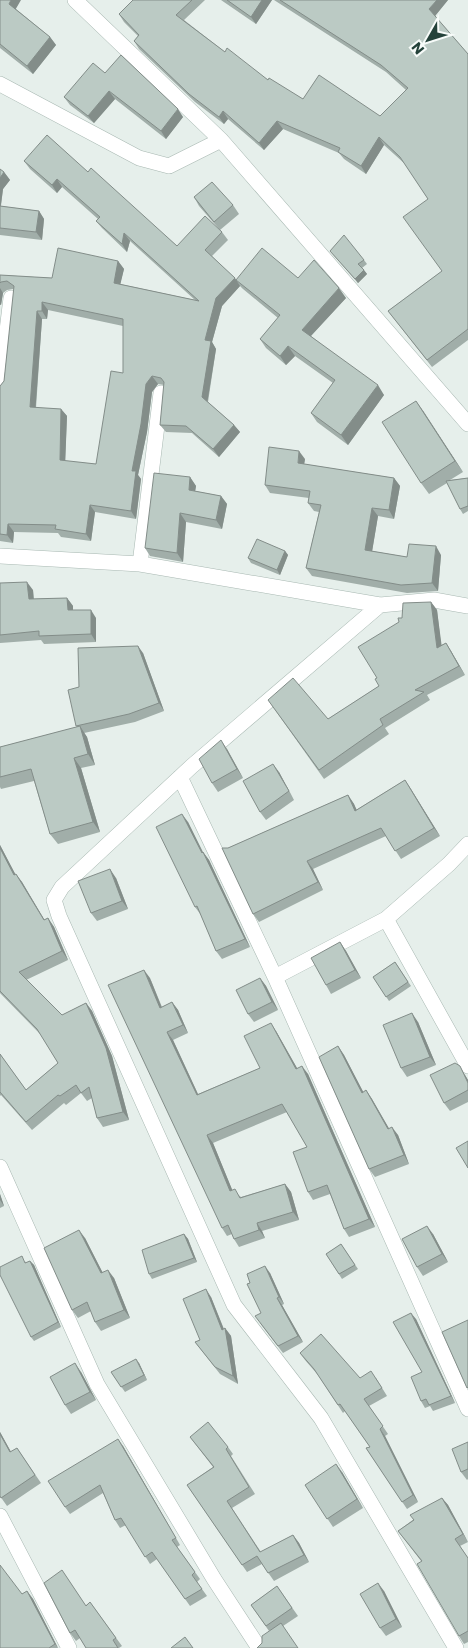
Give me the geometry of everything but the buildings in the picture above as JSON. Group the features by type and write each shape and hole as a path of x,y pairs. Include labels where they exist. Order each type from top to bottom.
{"street":[{"path":"75,0 222,140 468,424"},
{"path":"0,84 139,158 169,166 222,140"},
{"path":"0,388 11,298"},
{"path":"140,564 161,393"},
{"path":"0,556 140,564 380,605 434,600 468,606"},
{"path":"380,605 180,777 62,887 54,900 59,916 234,1305 321,1418 456,1648"},
{"path":"180,777 275,978 468,1409"},
{"path":"275,978 386,919 449,864 468,844"},
{"path":"386,919 468,1066"},
{"path":"0,1167 98,1384 214,1579 259,1648"},
{"path":"0,1516 69,1648"}]}
